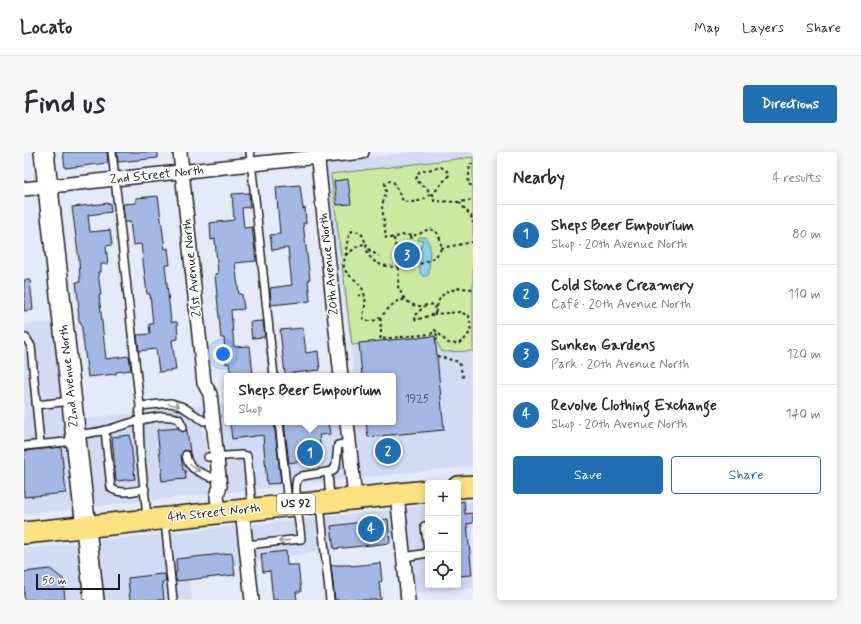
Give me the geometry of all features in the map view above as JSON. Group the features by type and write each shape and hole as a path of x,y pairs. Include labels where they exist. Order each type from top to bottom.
{"main road":[{"name":"4th Street North","path":"24,533 156,519 218,504 247,510 397,494 425,493"}],"street":[{"name":"22nd Avenue North","path":"44,152 94,600"},
{"name":"21st Avenue North","path":"180,152 204,383 201,393 204,421 220,486 218,504"},
{"name":"2nd Street North","path":"24,189 182,172 250,158 362,152"},
{"name":"20th Avenue North","path":"317,154 341,373"},
{"name":"21st Avenue North","path":"204,383 210,394 212,457 210,477 211,488 218,504"},
{"path":"347,425 355,498"},
{"path":"397,494 408,600"},
{"path":"247,510 246,545 252,600"}],"lane":[{"path":"112,152 140,406 140,448 144,489 156,519 173,600"},
{"path":"250,158 274,373"},
{"path":"24,338 26,338 31,346 40,444"},
{"path":"36,405 72,401"},
{"path":"140,406 171,403 183,407 204,421"},
{"path":"24,446 76,438 139,420 167,416 179,419 182,427"},
{"path":"246,545 302,539 293,505 280,425"},
{"path":"105,430 112,468 111,488 115,492 144,489"},
{"path":"293,505 298,478 333,471 336,467 338,445 349,443"},
{"path":"132,449 140,448"},
{"path":"186,454 187,462 191,468 210,477"},
{"path":"212,457 247,456 247,510"},
{"path":"134,466 142,466"},
{"path":"328,473 325,501 330,600"},
{"path":"404,557 425,554"}],"path":[{"path":"473,164 470,164 468,184 473,186"},
{"path":"366,243 368,254 375,262 382,266 399,267 417,265 430,259 439,252 441,248 439,236 431,229 425,230 420,234 410,236 403,234 394,238 386,238 382,206 386,191 385,183 389,180 393,181 403,201 411,203 426,199 430,194 427,188 421,185 416,179 420,172 441,167 447,171 449,175 433,194 434,201 459,202 473,200"},
{"path":"459,202 471,216 473,223"},
{"path":"379,256 370,251 364,237 360,232 352,231 349,235 344,268 350,276 360,283 365,296 365,305 362,316 364,320 369,322 381,318 392,305 399,300 405,300 416,306 434,304 434,314"},
{"path":"410,236 417,265"},
{"path":"394,238 399,267 398,287 405,300"},
{"path":"441,248 473,242"},
{"path":"346,256 350,251 366,243"},
{"path":"434,314 439,300 445,292 460,288 473,289"},
{"path":"358,295 365,296"},
{"path":"426,305 414,316 416,320 434,314 460,312 469,316 471,328 467,338 458,344 448,343 436,330"},
{"path":"381,318 380,339 431,334 436,330"},
{"path":"436,330 438,339 436,338"},
{"path":"437,356 459,362 464,380"}],"shaded area":[{"path":"414,152 473,152 473,466 359,478 353,425 396,425 396,373 355,373 324,162"},
{"path":"56,322 77,509 24,514 24,324"},
{"path":"224,404 224,425 340,425 346,479 223,493 214,405"},
{"path":"201,406 210,494 90,507 80,419"},
{"path":"473,501 473,588 414,593 405,508 425,506 425,588 461,588 461,503"},
{"path":"392,510 395,538 254,562 250,525"},
{"path":"237,526 241,564 188,573 192,600 100,600 94,541"},
{"path":"81,543 87,600 24,600 24,549"}],"green space":[{"path":"473,157 473,351 442,352 434,336 352,345 331,174"}],"water":[{"path":"419,237 426,237 430,246 429,274 426,276 423,276 420,273 419,253 423,241 418,240"}],"building":[{"path":"63,152 107,152 108,163 65,168"},
{"path":"117,152 158,152 158,158 118,162"},
{"path":"348,179 351,204 337,205 334,181"},
{"path":"300,185 303,209 305,208 306,223 303,223 310,279 308,279 310,301 271,305 270,288 292,285 288,248 272,250 270,235 280,234 276,187"},
{"path":"249,193 250,207 242,208 244,228 252,227 256,261 235,263 239,294 242,294 244,309 231,310 234,347 250,346 253,373 231,373 229,363 226,364 224,338 221,338 215,274 218,274 215,239 211,240 210,223 234,220 232,194"},
{"path":"158,196 165,249 168,248 170,265 165,265 171,322 177,322 178,339 172,340 176,370 159,372 156,349 139,351 137,335 150,334 149,324 153,324 150,294 147,294 141,244 133,245 130,222 125,222 123,204 136,203 136,198"},
{"path":"110,203 111,212 88,215 90,232 110,230 112,245 106,246 108,264 101,264 101,272 98,272 106,359 129,356 131,370 116,372 116,374 88,377 81,322 79,322 76,282 80,282 79,260 72,207"},
{"path":"24,280 30,280 33,310 24,311"},
{"path":"263,321 265,337 252,338 250,322"},
{"path":"303,328 306,353 318,351 320,370 285,373 280,330"},
{"path":"435,336 444,430 368,437 366,425 396,425 396,373 362,373 359,343"},
{"path":"230,425 274,425 281,483 267,484 263,435 232,439"},
{"path":"284,425 328,425 330,434 319,435 322,459 289,463"},
{"path":"178,428 182,432 187,430 190,452 184,450 181,455 186,479 162,481 157,430"},
{"path":"130,435 135,479 116,481 112,437"},
{"path":"61,447 66,493 24,497 24,451"},
{"path":"464,501 465,514 473,513 473,523 467,524 472,575 461,576 461,502"},
{"path":"388,519 390,543 334,549 331,526"},
{"path":"286,551 287,565 298,565 301,592 296,592 297,600 273,600 270,571 263,572 261,554"},
{"path":"232,553 235,575 176,581 176,559"},
{"path":"380,563 382,581 379,582 381,600 335,600 331,565 351,566"},
{"path":"50,569 63,579 65,600 24,600 24,572"},
{"path":"165,574 166,582 162,582 164,600 130,600 128,578"}],"place":[{"name":"Sunken Gardens","path":"407,255"},
{"name":"Cold Stone Creamery","path":"388,451"},
{"name":"Sheps Beer Empourium","path":"310,453"},
{"name":"Revolve Clothing Exchange","path":"371,529"}]}
